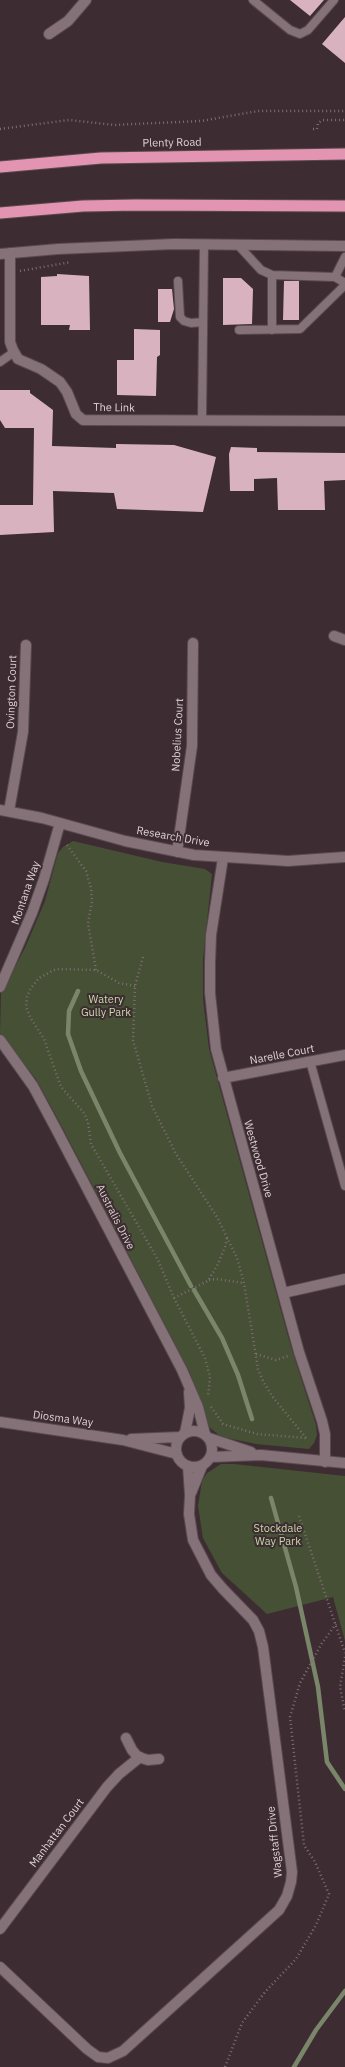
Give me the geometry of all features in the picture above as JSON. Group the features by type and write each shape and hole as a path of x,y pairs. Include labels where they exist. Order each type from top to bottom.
{"highway":[{"name":"Plenty Road","path":"0,167 101,158 345,154"},
{"path":"0,214 83,206 345,206"}],"street":[{"path":"49,34 68,21 86,0"},
{"path":"14,352 10,342 10,272 5,254 124,246 204,244 345,246"},
{"name":"The Link","path":"14,352 18,359 41,369 60,382 67,392 76,414 83,420 345,421"},
{"path":"334,636 345,640"},
{"name":"Nobelius Court","path":"177,852 192,746 193,643"},
{"name":"Ovington Court","path":"5,810 23,732 26,645"},
{"name":"Research Drive","path":"5,810 125,841 177,852 222,858 288,860 345,857"},
{"name":"Montana Way","path":"0,987 7,968 21,941 44,879 60,823"},
{"name":"Westwood Drive","path":"222,858 211,935 210,963 212,1022 223,1078 300,1352 322,1421 325,1434 325,1462"},
{"name":"Montana Way","path":"0,977 7,968"},
{"name":"Australis Drive","path":"0,1040 33,1086 55,1127 189,1388 198,1407 207,1436"},
{"name":"Australis Drive","path":"0,1053 14,1060"},
{"name":"Narelle Court","path":"223,1078 345,1055"},
{"path":"283,1293 345,1279"},
{"name":"Australis Drive","path":"183,1435 190,1408 189,1388"},
{"name":"Diosma Way","path":"0,1422 123,1440 177,1454"},
{"path":"207,1436 213,1447 211,1457 202,1466 188,1466 181,1461 177,1454 177,1444 183,1435 194,1431 261,1455"},
{"name":"Diosma Way","path":"123,1440 183,1435"},
{"path":"211,1457 261,1455 345,1463"},
{"name":"Wagstaff Drive","path":"0,1967 87,2049 98,2057 108,2058 123,2051 279,1910 287,1896 292,1882 292,1872 261,1639 253,1620 223,1590 200,1556 193,1540 190,1524 188,1466"},
{"name":"Wagstaff Drive","path":"190,1495 202,1466"},
{"path":"126,1738 132,1750 140,1757 148,1760 159,1759"},
{"name":"Manhattan Court","path":"0,1929 112,1780 140,1757"}],"lane":[{"path":"253,0 290,30 300,34 308,30 334,0"},
{"path":"202,420 204,244"},
{"path":"238,245 261,270 272,275 335,276 345,284 300,330 239,330"},
{"path":"335,276 345,257"},
{"path":"272,275 272,330"},
{"path":"178,281 180,317 184,321 191,323 203,322"},
{"path":"0,362 14,352"},
{"path":"310,1061 345,1186"}],"path":[{"path":"0,129 69,120 115,125 202,121 258,111 345,111"},
{"path":"313,129 317,128 318,123 323,120 345,120"},
{"path":"10,272 73,261"},
{"path":"67,845 86,871 91,888 92,901 88,923 96,970"},
{"path":"143,957 135,986 134,1040 152,1106 176,1154 227,1236 237,1258 244,1284 258,1369 263,1381 272,1396 306,1438 257,1434 223,1424 210,1405"},
{"path":"135,986 119,983 96,970 70,968 48,972 39,978 31,988 27,997 26,1007 30,1017 44,1039 61,1087 84,1113 88,1122 91,1144 158,1260 174,1298 205,1358 210,1377 208,1399"},
{"path":"208,1280 221,1258 227,1236"},
{"path":"174,1298 208,1280 216,1279 244,1284"},
{"path":"256,1354 276,1360 300,1352"},
{"path":"299,1516 345,1653"},
{"path":"345,1657 340,1687 345,1712"}],"green space":[{"name":"Watery Gully Park","path":"73,841 162,862 205,869 212,874 203,959 203,999 209,1049 291,1347 316,1425 317,1435 314,1443 309,1449 256,1444 227,1438 219,1435 209,1427 190,1373 60,1123 36,1079 0,1033 1,993 25,948 45,901 58,853 63,847"},
{"name":"Stockdale Way Park","path":"221,1464 234,1464 345,1476 345,1641 333,1597 267,1614 222,1573 203,1538 198,1506 202,1481 207,1473"}],"building":[{"path":"290,0 324,0 310,16"},
{"path":"345,17 345,63 322,44"},
{"path":"57,274 89,276 90,330 69,330 70,325 41,325 41,277 57,276"},
{"path":"223,278 241,278 253,289 252,324 223,325"},
{"path":"284,281 299,281 299,320 283,320"},
{"path":"158,289 172,289 174,309 170,322 158,322"},
{"path":"134,329 160,330 160,355 157,357 156,396 117,395 117,360 134,360"},
{"path":"0,390 30,390 30,393 53,410 52,446 116,448 116,444 174,445 216,457 203,512 117,509 114,493 53,491 54,532 0,535 0,505 33,505 34,428 5,428 0,420"},
{"path":"231,447 257,448 257,452 345,453 345,480 324,481 325,510 278,510 277,478 254,479 254,491 230,491 229,454"}],"waterway":[{"path":"78,991 69,1011 68,1034 81,1071 120,1153 191,1286"},
{"path":"194,1290 222,1338 238,1375 252,1419"},
{"path":"271,1498 296,1587 318,1687 327,1762 345,1789"},
{"path":"294,2067 316,2030 345,1991"}]}
